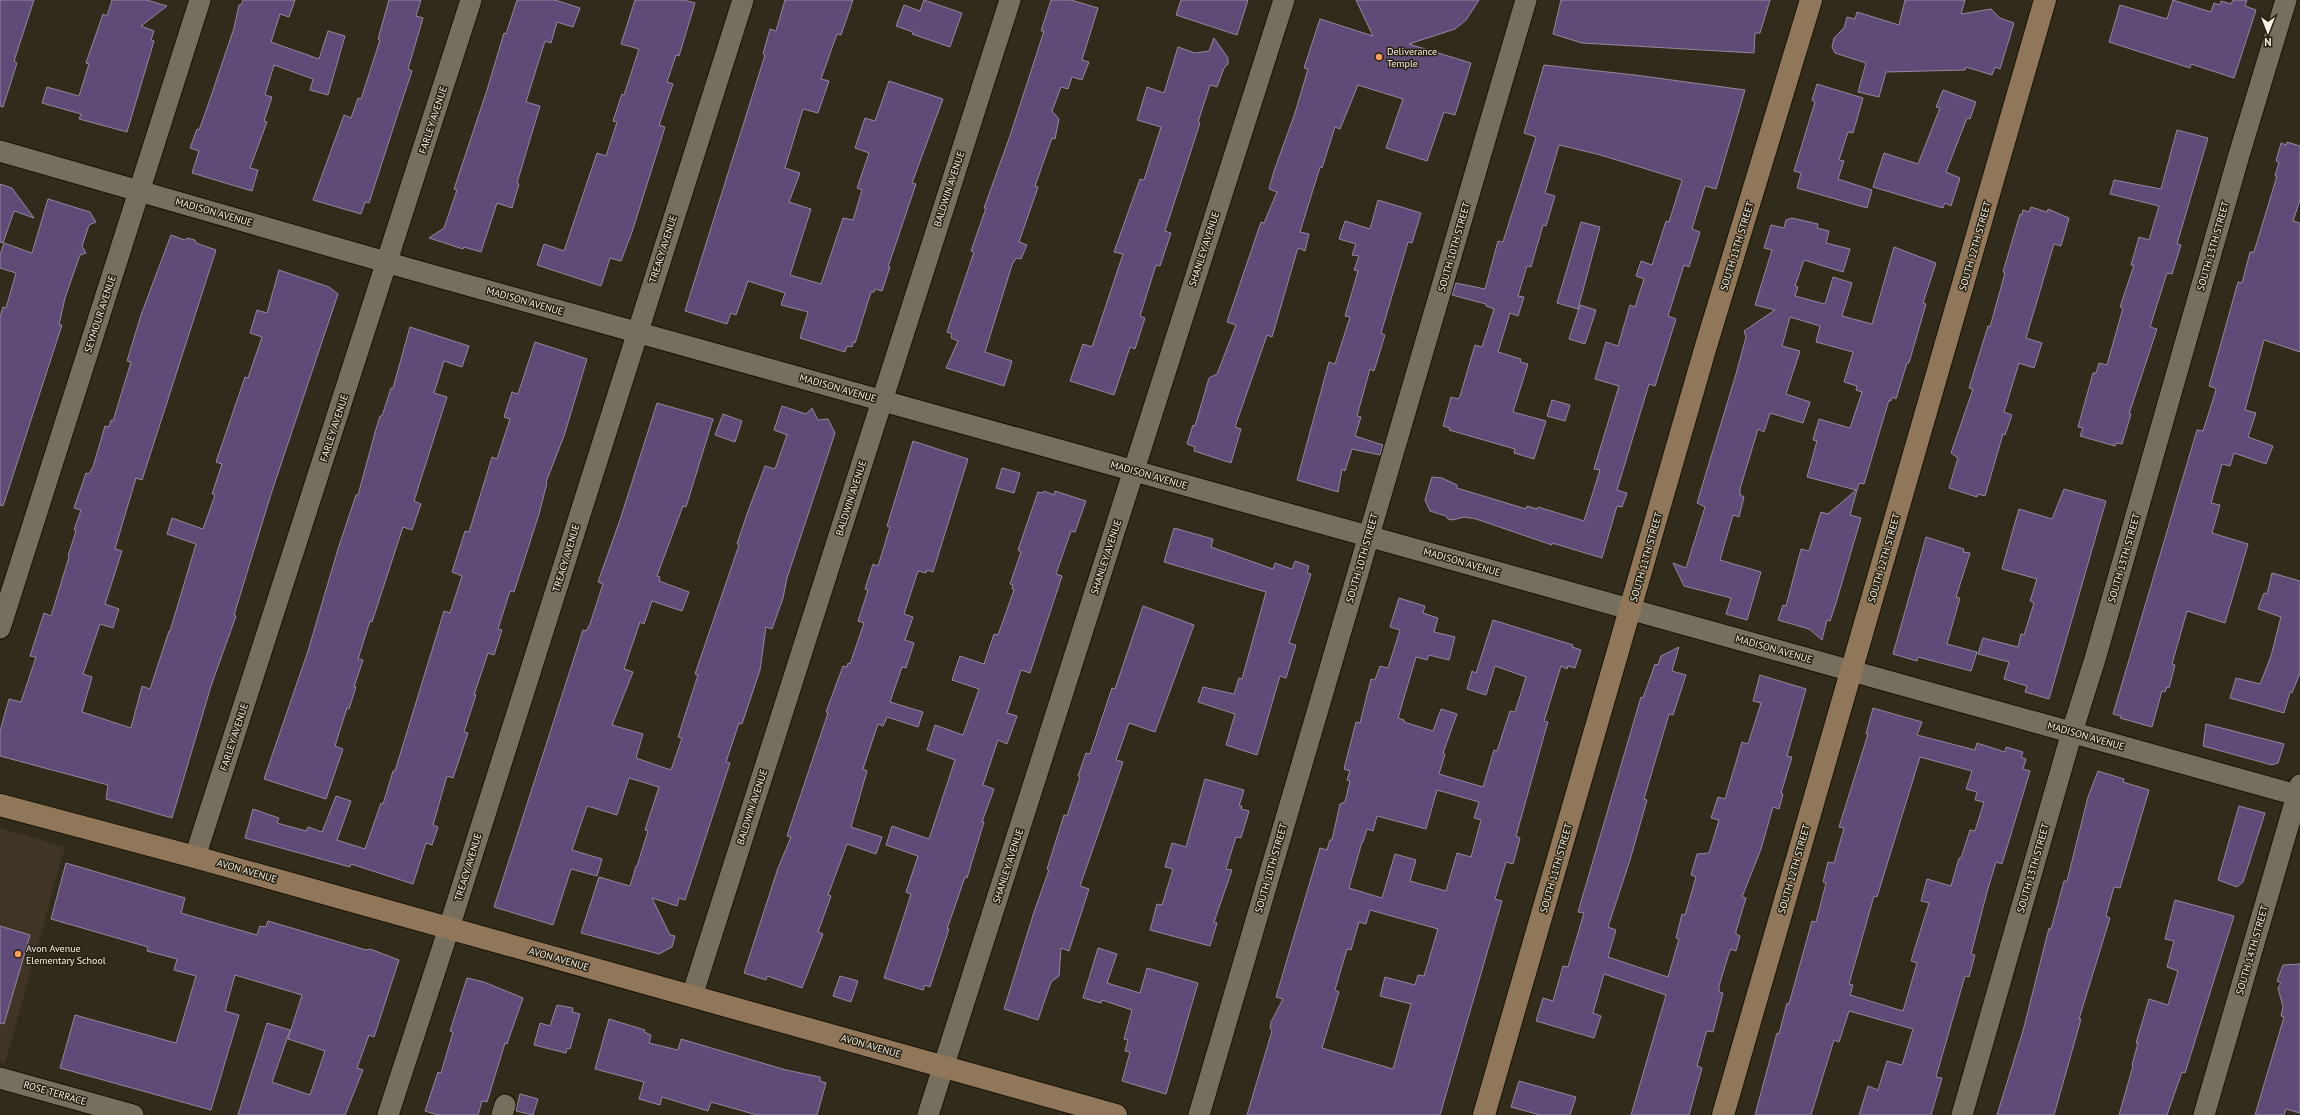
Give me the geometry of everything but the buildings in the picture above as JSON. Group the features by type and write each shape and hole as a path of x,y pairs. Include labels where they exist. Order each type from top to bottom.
{"street":[{"name":"SEYMOUR AVENUE","path":"0,628 200,0"},
{"name":"FARLEY AVENUE","path":"195,857 388,262 471,0"},
{"name":"TREACY AVENUE","path":"388,1115 449,928 743,0"},
{"name":"BALDWIN AVENUE","path":"692,996 1010,0"},
{"name":"SHANLEY AVENUE","path":"928,1115 1284,0"},
{"name":"SOUTH 10TH STREET","path":"1199,1115 1526,0"},
{"name":"SOUTH 11TH STREET","path":"1484,1115 1706,346 1811,0"},
{"name":"SOUTH 12TH STREET","path":"1723,1115 2045,0"},
{"name":"SOUTH 13TH STREET","path":"1962,1115 2072,732 2095,659 2238,155 2286,0"},
{"name":"MADISON AVENUE","path":"0,151 388,262 1631,610 2072,732 2299,792"},
{"name":"SOUTH 14TH STREET","path":"2204,1115 2299,792"},
{"name":"AVON AVENUE","path":"0,805 195,857 1116,1115"},
{"name":"ROSE TERRACE","path":"0,1078 133,1115"}],"shaded area":[{"name":"Avon Avenue Elementary School","path":"0,828 65,847 5,1064 0,1062"}],"place":[{"name":"Deliverance Temple","path":"1379,57"},
{"name":"Avon Avenue Elementary School","path":"18,954"}]}
